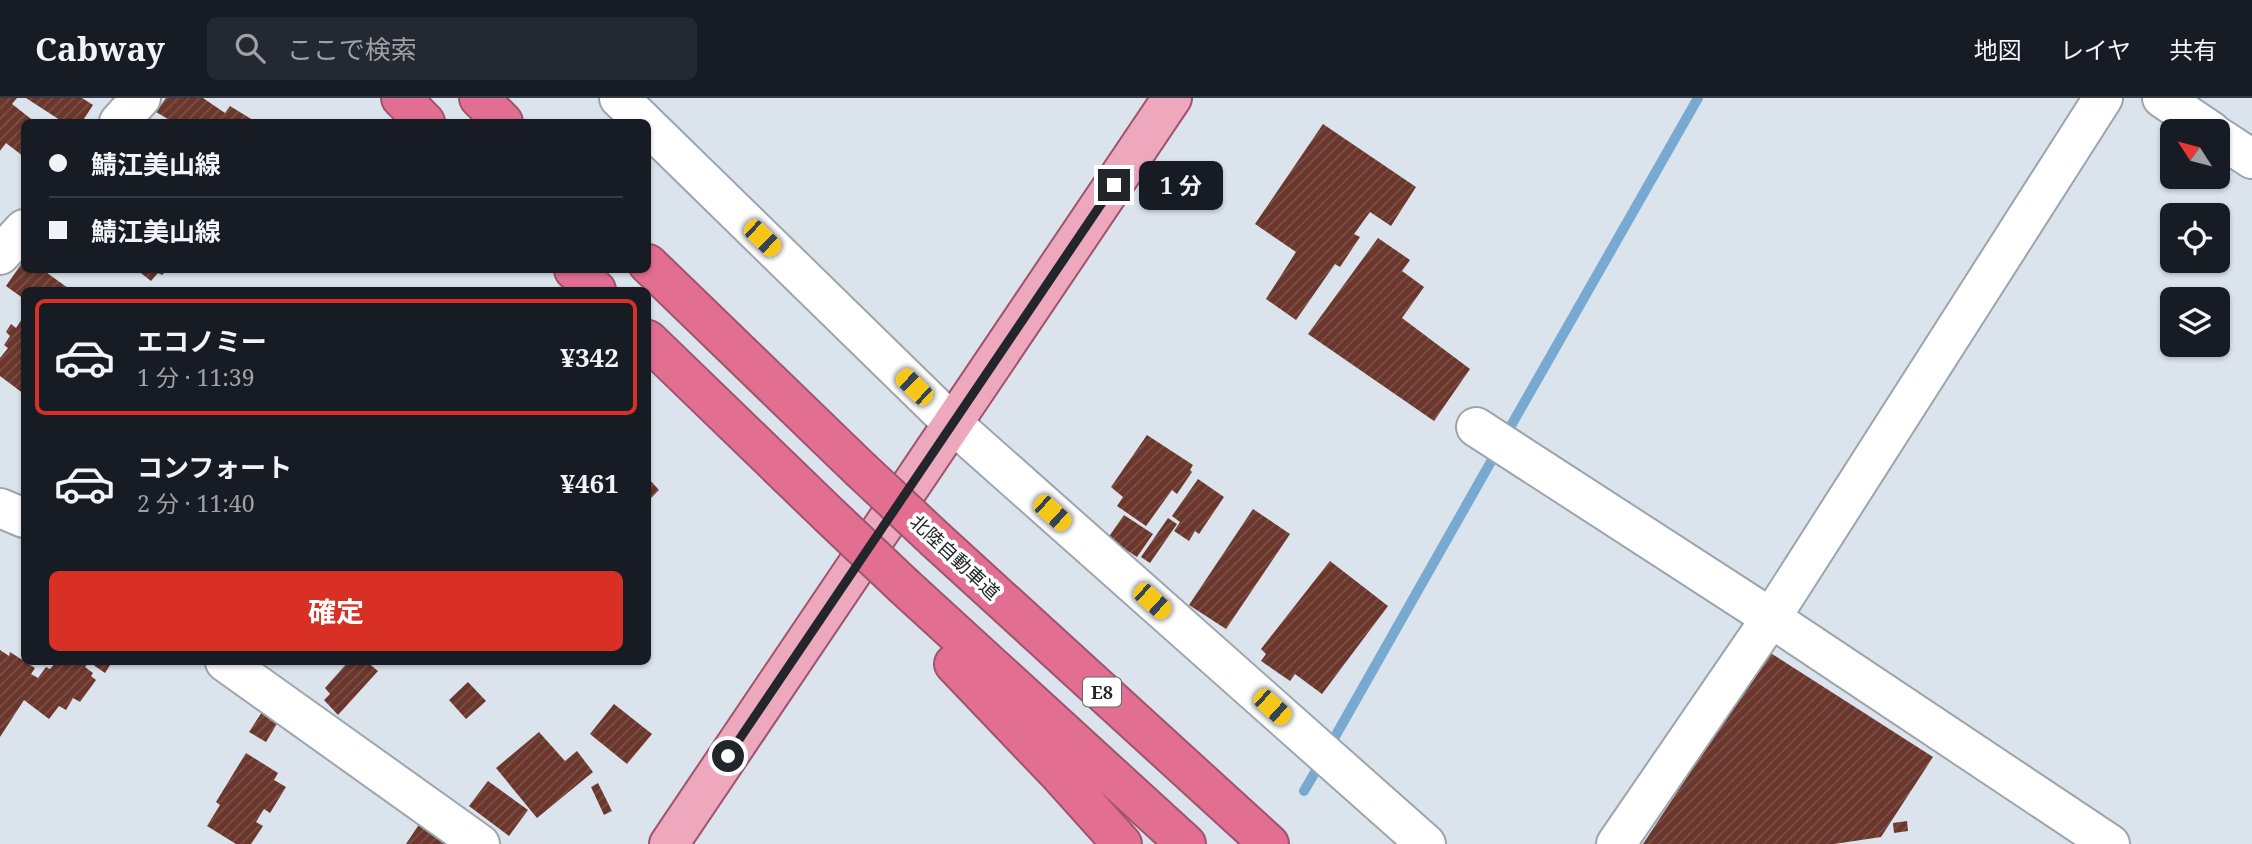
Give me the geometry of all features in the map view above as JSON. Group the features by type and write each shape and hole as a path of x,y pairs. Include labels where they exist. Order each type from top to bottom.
{"highway":[{"path":"401,98 422,119"},
{"path":"479,98 500,119"},
{"name":"北陸自動車道","path":"651,267 936,540 1263,838"},
{"path":"566,273 579,287"},
{"path":"577,273 593,287"},
{"path":"651,344 824,522"},
{"path":"651,361 898,593 1186,844"},
{"path":"898,593 1122,844"}],"main road":[{"path":"668,844 1172,98"}],"street":[{"path":"122,119 141,98"},
{"path":"619,98 641,119"},
{"path":"1616,844 1770,618 2102,98"},
{"path":"2162,98 2193,119"},
{"path":"651,129 953,424 1426,844"},
{"path":"2230,145 2252,159"},
{"path":"1476,428 1770,618 2110,844"},
{"path":"0,508 21,517"},
{"path":"229,665 480,844"}],"building":[{"path":"0,98 17,98 12,104 31,119 21,119 21,154 6,143 0,151"},
{"path":"26,98 82,98 93,105 84,119 58,119"},
{"path":"166,98 203,98 225,113 230,106 251,119 168,119 156,112"},
{"path":"1323,124 1416,187 1391,226 1370,212 1354,234 1360,237 1340,267 1335,264 1296,320 1266,299 1296,252 1255,224"},
{"path":"1378,238 1410,260 1402,271 1424,287 1402,318 1470,369 1434,421 1308,334"},
{"path":"21,264 21,273 47,273 67,287 21,287 21,297 6,286"},
{"path":"141,273 158,273 151,281"},
{"path":"21,320 21,392 0,376 0,358 8,348 4,345 10,336 6,332 11,324 16,328"},
{"path":"1147,435 1193,465 1190,470 1192,472 1177,494 1172,490 1146,526 1117,506 1123,497 1111,487"},
{"path":"1198,479 1224,497 1199,534 1195,531 1189,541 1174,531 1180,522 1172,516"},
{"path":"651,481 659,490 651,498"},
{"path":"1253,509 1290,534 1226,629 1189,605"},
{"path":"1124,515 1153,534 1137,557 1108,538"},
{"path":"1168,518 1177,524 1150,563 1141,557"},
{"path":"1330,561 1388,606 1322,694 1295,674 1290,681 1261,661 1266,654 1261,649"},
{"path":"0,650 9,656 10,652 21,659 21,665 35,668 31,674 38,678 46,667 50,669 53,665 87,665 85,667 93,673 91,676 96,680 80,702 73,698 66,710 59,706 49,719 24,700 0,737"},
{"path":"1769,652 1933,757 1881,837 1834,844 1643,844"},
{"path":"93,665 110,665 105,673"},
{"path":"345,665 371,665 378,671 338,715 324,700 330,694 325,688"},
{"path":"468,682 486,701 466,719 449,700"},
{"path":"614,704 652,734 627,764 590,734"},
{"path":"262,712 278,722 266,742 249,732"},
{"path":"539,732 565,761 577,751 593,772 537,818 496,768"},
{"path":"246,753 278,773 274,780 286,787 270,813 264,809 256,822 263,826 251,844 236,844 207,826 220,805 216,802"},
{"path":"488,781 528,810 509,836 469,806"},
{"path":"598,783 612,811 604,815 591,787"},
{"path":"1907,821 1908,831 1894,833 1893,823"},
{"path":"420,823 451,844 406,844"}],"waterway":[{"path":"1504,438 1698,98"},
{"path":"1328,749 1497,451"},
{"path":"1304,791 1321,762"}],"route":[{"path":"728,756 1114,185"}]}
